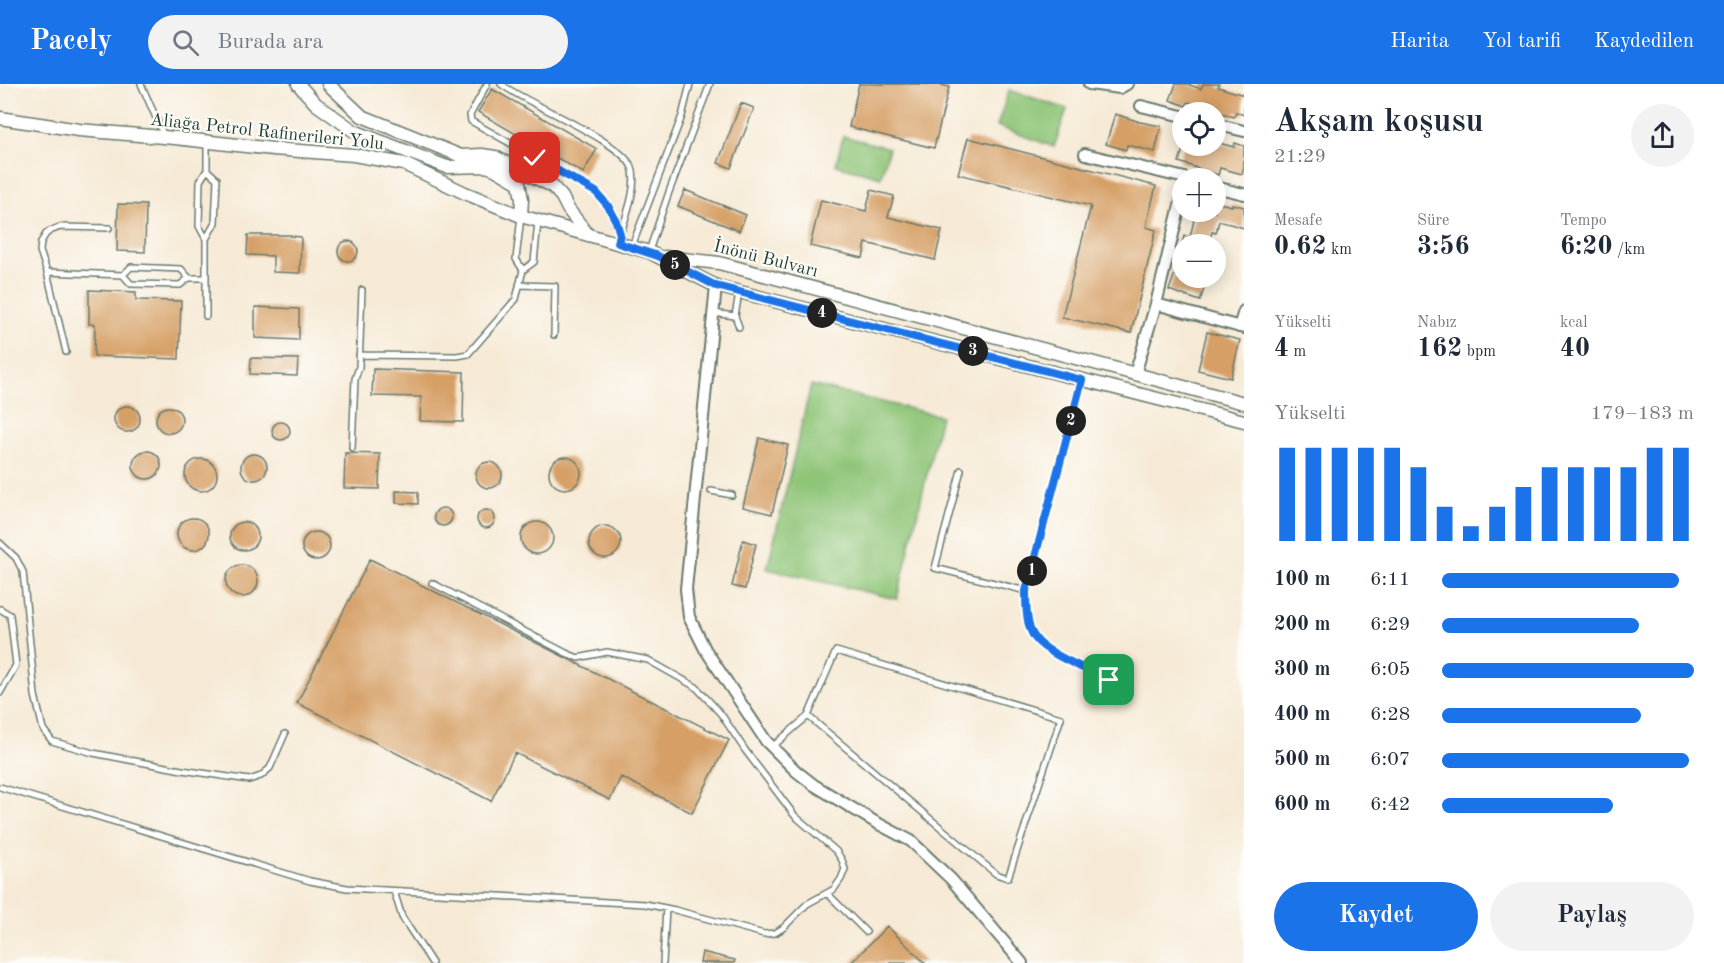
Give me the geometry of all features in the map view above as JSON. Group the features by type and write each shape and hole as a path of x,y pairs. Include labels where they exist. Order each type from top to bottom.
{"street":[{"path":"298,84 316,104 354,131 447,167 486,166 519,183 522,199 521,216"},
{"path":"328,84 362,116 461,156 495,157 552,186 588,235"},
{"path":"1089,84 1120,88 1127,84"},
{"path":"1141,106 1172,114"},
{"name":"Aliağa Petrol Rafinerileri Yolu","path":"0,118 79,130 354,155 404,164 465,194 521,216 588,235 619,239 632,247 653,254"},
{"path":"375,139 381,124"},
{"path":"1226,127 1244,131"},
{"path":"400,148 406,134"},
{"path":"426,158 432,145"},
{"path":"1085,154 1172,175"},
{"path":"1226,189 1244,194"},
{"path":"1135,374 1156,304 1176,222"},
{"name":"İnönü Bulvarı","path":"653,254 716,286 1244,421"},
{"name":"İnönü Bulvarı","path":"653,254 719,263 1244,403"},
{"path":"716,286 686,589 689,617 705,649 772,747 814,785 911,841 951,879 1022,963"},
{"path":"1156,304 1242,327 1244,311"}],"lane":[{"path":"141,84 165,137"},
{"path":"487,84 470,115 471,121 596,192 608,206 619,239"},
{"path":"501,84 614,147 630,162 633,169 633,187 619,239"},
{"path":"632,247 682,116 690,84"},
{"path":"653,254 669,192 710,84"},
{"path":"206,316 206,239 199,226 200,181 207,171 207,142"},
{"path":"206,239 216,223 217,179 207,171"},
{"path":"521,216 516,259 524,270"},
{"path":"359,355 457,356 468,354 516,299 524,270 534,262 539,220"},
{"path":"66,352 40,246 43,238 50,231 60,227 109,228"},
{"path":"47,272 123,275 132,267 181,269 189,278"},
{"path":"123,275 131,284 180,285 189,278 205,278"},
{"path":"519,285 555,286 554,335"},
{"path":"352,448 355,379 359,367 362,290"},
{"path":"739,327 735,316 740,292"},
{"path":"713,313 735,316"},
{"path":"1082,380 1026,591 1027,614 1035,638 1048,650 1109,680"},
{"path":"961,470 935,568 1026,591"},
{"path":"711,491 732,495"},
{"path":"0,543 16,558 23,572 35,695 43,729 52,741 93,753 249,780 261,776 270,768 285,734"},
{"path":"0,787 317,882 347,888 645,904 758,933 775,933 807,904 834,889 845,869 836,851 795,816 721,714 696,687 648,660 607,652 578,658 432,583"},
{"path":"0,609 10,615 16,665 0,693"},
{"path":"772,747 808,716 836,651 1061,718 1008,878 996,874 808,716"},
{"path":"394,891 402,917 432,963"},
{"path":"827,893 866,932"},
{"path":"663,963 666,908"}],"green space":[{"path":"1009,90 1067,109 1054,147 997,126"},
{"path":"843,136 889,148 881,177 836,165"},
{"path":"811,385 941,416 897,599 767,569"}],"building":[{"path":"859,84 938,84 949,87 934,148 849,127"},
{"path":"1176,84 1187,84 1201,89 1203,84 1219,84 1218,87 1244,95 1244,115 1236,112 1234,117 1226,114 1226,102 1175,102 1170,100"},
{"path":"492,89 597,149 583,173 478,112"},
{"path":"741,103 754,108 731,168 718,163"},
{"path":"1115,114 1161,126 1155,152 1127,145 1126,150 1106,144"},
{"path":"968,138 1156,186 1146,227 1156,230 1131,333 1062,317 1091,206 958,174"},
{"path":"1235,143 1244,146 1242,174 1226,168 1197,168 1179,162 1181,156 1226,156 1226,145 1234,147"},
{"path":"685,190 746,215 739,231 678,206"},
{"path":"871,190 894,196 888,217 942,230 935,260 866,243 863,258 810,246 821,200 866,211"},
{"path":"118,204 146,205 145,252 117,251"},
{"path":"1226,205 1244,207 1244,228 1223,222 1226,222"},
{"path":"1194,222 1219,222 1216,233 1191,234"},
{"path":"248,235 301,237 300,273 273,272 273,256 247,255"},
{"path":"348,241 355,244 358,251 355,258 348,261 341,258 338,251 341,244"},
{"path":"1172,282 1172,288 1204,288 1200,301 1169,290"},
{"path":"89,290 136,292 136,300 181,301 179,359 94,356 95,324 89,324"},
{"path":"255,307 299,309 299,340 255,338"},
{"path":"1207,332 1240,340 1231,378 1198,370"},
{"path":"251,358 298,359 297,376 250,374"},
{"path":"373,369 464,372 463,422 420,421 421,397 372,396"},
{"path":"127,406 136,410 140,419 136,428 127,432 118,428 114,419 118,410"},
{"path":"169,407 178,411 182,420 178,429 169,433 160,429 156,420 160,411"},
{"path":"281,422 287,425 290,431 287,437 281,440 275,437 272,431 275,425"},
{"path":"759,438 788,445 772,514 743,507"},
{"path":"147,451 157,455 161,465 157,475 147,479 137,475 133,465 137,455"},
{"path":"345,453 380,454 379,489 344,488"},
{"path":"254,454 263,458 267,467 263,476 254,480 245,476 241,467 245,458"},
{"path":"565,457 576,462 581,473 576,484 565,489 554,484 549,473 554,462"},
{"path":"201,459 212,464 217,475 212,486 201,491 190,486 185,475 190,464"},
{"path":"489,462 498,466 502,475 498,484 489,488 480,484 476,475 480,466"},
{"path":"396,491 418,492 418,504 396,503"},
{"path":"443,508 449,511 452,517 449,523 443,526 437,523 434,517 437,511"},
{"path":"486,510 492,513 495,519 492,525 486,528 480,525 477,519 480,513"},
{"path":"193,518 204,523 209,534 204,545 193,550 182,545 177,534 182,523"},
{"path":"244,522 254,526 258,536 254,546 244,550 234,546 230,536 234,526"},
{"path":"537,522 549,526 553,538 549,550 537,554 525,550 521,538 525,526"},
{"path":"605,526 617,530 621,542 617,554 605,558 593,554 589,542 593,530"},
{"path":"316,532 326,536 330,546 326,556 316,560 306,556 302,546 306,536"},
{"path":"743,540 756,544 745,589 732,586"},
{"path":"370,559 729,740 692,813 621,777 610,800 515,753 491,801 297,703"},
{"path":"242,565 253,570 258,581 253,592 242,597 231,592 226,581 231,570"},
{"path":"887,926 925,963 851,963"},
{"path":"702,952 735,960 734,963 700,963"}],"route":[{"path":"535,158 596,192 608,206 616,221 620,234 618,243 649,252 716,286 1082,380 1026,591 1026,603 1029,622 1035,638 1048,650 1109,680"}]}
